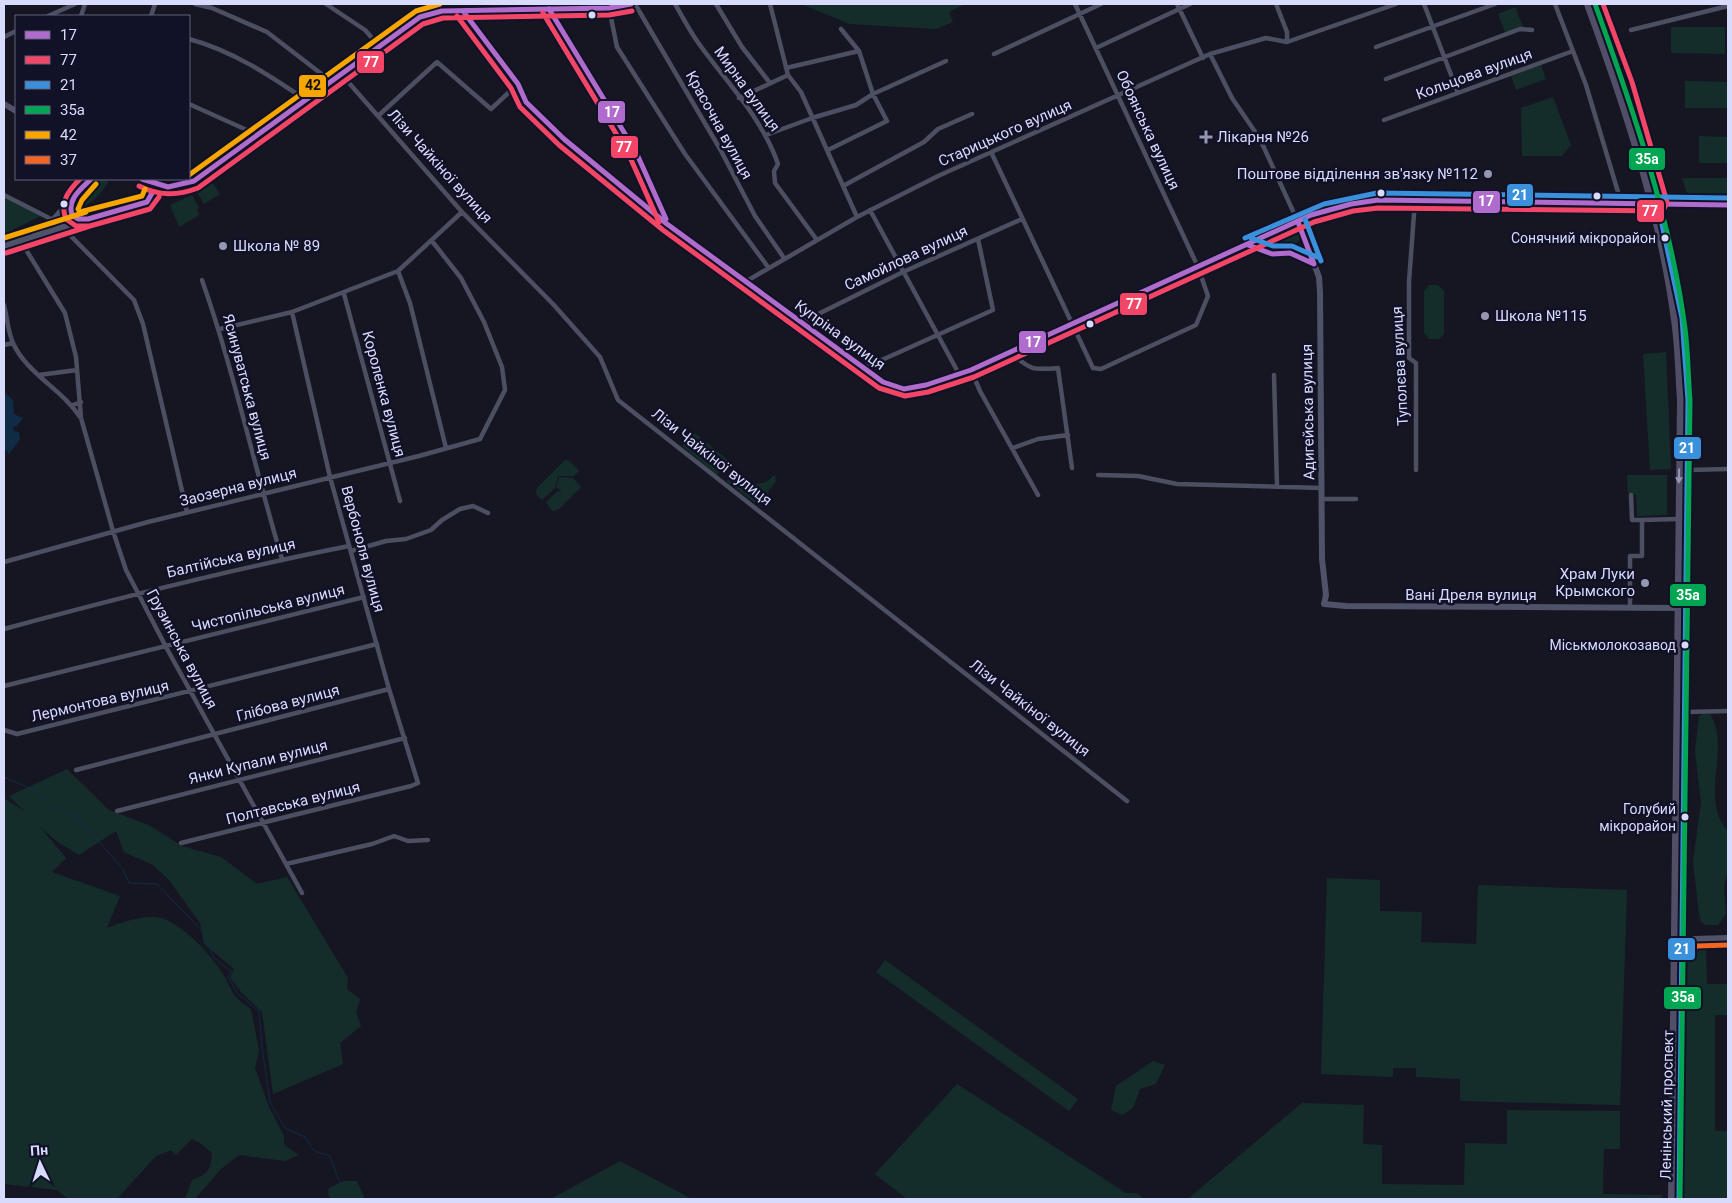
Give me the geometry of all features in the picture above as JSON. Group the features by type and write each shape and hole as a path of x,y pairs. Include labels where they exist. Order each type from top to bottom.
{"main road":[{"path":"4,246 30,236 177,192 194,182 420,17 442,11 547,6 608,8 631,4"},
{"name":"Ленінський проспект","path":"1588,4 1618,86 1658,231 1675,320 1681,400 1678,519 1672,1199"},
{"name":"Ленінський проспект","path":"1595,4 1625,84 1660,204 1684,319 1690,400 1680,1199"},
{"name":"Купріна вулиця","path":"547,6 636,152 668,224 883,382 904,389 926,385 971,370 1072,326 1311,215 1351,204 1378,200 1415,200 1728,205"},
{"path":"4,104 15,110"},
{"path":"30,236 53,220 90,180"},
{"path":"145,180 168,188 194,182"},
{"path":"145,180 153,191 147,202"},
{"path":"74,197 70,208 72,215 78,219 88,219"},
{"name":"Адигейська вулиця","path":"1298,222 1319,277 1322,559 1326,595 1324,604"},
{"path":"1678,578 1688,578"},
{"name":"Вані Дреля вулиця","path":"1324,604 1346,606 1678,608"},
{"path":"1677,632 1687,632"},
{"path":"1675,894 1684,894"},
{"path":"1683,928 1694,939"},
{"path":"1683,948 1694,939 1728,938"}],"street":[{"path":"50,15 76,4"},
{"path":"195,4 212,8 267,32 332,82"},
{"path":"326,4 357,24 380,47"},
{"name":"Красочна вулиця","path":"635,4 720,149 755,216 784,258"},
{"name":"Мирна вулиця","path":"675,4 695,39 766,135 778,164 774,171 775,182 817,240"},
{"path":"716,4 742,47 770,83"},
{"path":"770,4 788,75 801,92 857,217"},
{"name":"Обоянська вулиця","path":"1075,4 1198,267"},
{"path":"994,54 1101,4"},
{"path":"1096,48 1178,6 1190,4"},
{"path":"1277,4 1287,32 1287,42 1396,4"},
{"path":"1424,4 1458,93"},
{"path":"1376,47 1495,4"},
{"path":"1555,4 1573,51 1615,177 1621,202"},
{"path":"1178,6 1203,58"},
{"path":"1630,30 1728,6"},
{"path":"608,8 617,47 685,154 768,268"},
{"name":"Купріна вулиця","path":"463,11 518,84 526,102 564,138 668,224"},
{"path":"828,150 887,121 873,94 859,51 841,29"},
{"path":"1386,79 1520,29 1532,30"},
{"name":"Старицького вулиця","path":"745,282 857,217 938,176 992,154 1210,54 1266,38 1287,42"},
{"path":"190,39 210,44 235,56 306,100"},
{"path":"786,68 859,51"},
{"name":"Кольцова вулиця","path":"1384,120 1573,51"},
{"path":"1210,54 1232,98 1260,139 1298,222"},
{"path":"766,135 812,118 856,105 873,94 946,61"},
{"path":"378,116 437,62 491,108 518,84"},
{"name":"Лізи Чайкіної вулиця","path":"342,75 462,212 553,304 600,357 618,400 1127,801"},
{"path":"739,98 788,75"},
{"path":"190,104 258,135"},
{"path":"843,186 924,142 938,129 972,114"},
{"path":"992,154 1093,368 1101,369 1196,325 1208,296 1198,267"},
{"path":"4,195 53,220 62,227 134,300 143,324 187,512"},
{"name":"Туполєва вулиця","path":"1415,200 1409,282 1409,358 1416,363 1416,470"},
{"path":"870,210 959,374"},
{"path":"220,329 292,312 344,294 398,271 462,212"},
{"name":"Самойлова вулиця","path":"802,322 903,272 1022,219"},
{"path":"864,368 993,310 978,239"},
{"name":"Грузинська вулиця","path":"20,240 66,313 76,357 81,418 113,531 137,593 302,893"},
{"name":"Заозерна вулиця","path":"4,562 113,531 389,463 480,438 505,390 502,367 484,322 461,278 432,241"},
{"path":"398,271 410,303 446,448"},
{"name":"Ясинуватська вулиця","path":"202,280 220,329 262,494 282,559"},
{"name":"Короленка вулиця","path":"344,294 400,500"},
{"path":"4,305 13,343 27,364 73,405 81,418"},
{"name":"Вербоноля вулиця","path":"292,312 330,477 389,689 418,778 418,783 412,786"},
{"path":"4,346 13,343"},
{"path":"1012,353 1025,366 1034,370 1058,368 1072,468"},
{"name":"Грузинська вулиця","path":"76,357 81,402"},
{"path":"39,375 77,370"},
{"path":"971,370 980,391 1038,495"},
{"path":"1274,376 1277,486"},
{"path":"73,405 81,402"},
{"path":"1013,448 1038,439 1068,435"},
{"path":"1689,470 1727,469 1728,474"},
{"path":"1098,475 1138,476 1177,484 1322,488"},
{"path":"1631,495 1632,520 1678,519"},
{"path":"1322,499 1356,499"},
{"name":"Балтійська вулиця","path":"4,629 137,593 282,559 406,539 431,530 442,520 460,509 473,506 488,513"},
{"path":"1630,608 1630,556 1642,556 1642,520"},
{"name":"Чистопільська вулиця","path":"4,686 364,597"},
{"name":"Лермонтова вулиця","path":"4,730 17,734 377,644"},
{"name":"Глібова вулиця","path":"76,770 214,736 389,689"},
{"path":"1686,712 1728,712"},
{"name":"Янки Купали вулиця","path":"117,811 406,738"},
{"name":"Полтавська вулиця","path":"181,843 412,786"},
{"path":"286,864 372,844 394,836 408,841 428,840"}],"green space":[{"path":"801,4 965,4 949,12 953,22 936,29 850,24"},
{"path":"1515,7 1523,27 1506,34 1498,14"},
{"path":"1671,27 1725,27 1725,54 1671,53"},
{"path":"1541,65 1546,79 1516,90 1511,76"},
{"path":"1685,81 1728,82 1728,108 1685,108"},
{"path":"1553,97 1571,145 1562,156 1522,156 1521,108"},
{"path":"1699,136 1728,137 1728,163 1699,163"},
{"path":"1682,178 1728,178 1728,197 1694,197 1687,193"},
{"path":"98,180 107,180 108,183 90,203 75,206"},
{"path":"212,182 220,194 204,204 197,192"},
{"path":"192,195 199,208 197,210 199,215 179,227 170,205"},
{"path":"4,196 43,215 4,234"},
{"path":"1292,230 1299,233 1301,237 1295,245 1280,251 1265,249 1264,242"},
{"path":"1429,285 1438,285 1444,291 1444,334 1439,339 1429,339 1424,333 1424,291"},
{"path":"1666,352 1671,469 1650,470 1643,354"},
{"path":"695,433 728,460 722,470 715,465 713,467 719,472 717,475 682,446"},
{"path":"565,460 570,461 579,471 574,476 558,476 555,488 542,500 536,494 537,488"},
{"path":"734,473 753,485 766,482 775,475 776,481 769,490 768,498 759,506 726,481"},
{"path":"1627,475 1667,475 1667,515 1637,516 1636,495 1628,493"},
{"path":"559,477 573,478 581,487 558,510 552,511 546,502 558,491 562,491 556,487"},
{"path":"1710,714 1716,728 1718,743 1716,804 1720,818 1728,831 1728,869 1724,887 1726,914 1718,925 1705,925 1701,922 1693,862 1701,802 1695,752 1699,716"},
{"path":"67,769 109,810 149,825 182,846 221,857 257,884 287,877 348,978 347,989 360,999 356,1013 361,1026 340,1043 343,1064 273,1094 262,1012 242,993 230,978 234,969 204,944 200,923 169,880 153,865 124,852 116,831 79,855 58,842 40,827 66,858 52,872 120,896 107,928 128,921 158,917 172,923 188,934 216,964 238,1000 251,1009 259,1051 255,1068 269,1107 284,1136 284,1145 299,1155 285,1161 239,1155 221,1169 195,1199 185,1199 192,1180 205,1174 209,1168 212,1153 192,1139 176,1155 171,1150 156,1156 117,1199 68,1199 57,1190 4,1184 4,798 24,811 9,796"},
{"path":"1327,878 1380,880 1380,911 1422,912 1421,942 1476,944 1478,885 1627,890 1620,1105 1460,1101 1460,1079 1416,1077 1416,1068 1393,1068 1393,1077 1321,1074"},
{"path":"1706,948 1707,984 1728,984 1728,1015 1715,1015 1715,1131 1728,1131 1728,1199 1684,1199 1685,949"},
{"path":"885,960 1078,1099 1069,1111 876,972"},
{"path":"1153,1061 1165,1065 1156,1084 1140,1089 1133,1108 1122,1115 1111,1110 1116,1086"},
{"path":"957,1084 1126,1193 1137,1193 1144,1199 907,1199 875,1174"},
{"path":"1302,1103 1364,1105 1363,1144 1382,1145 1382,1184 1464,1185 1465,1143 1507,1144 1507,1110 1620,1111 1620,1149 1604,1149 1603,1194 1662,1195 1662,1199 1193,1199 1190,1197"},
{"path":"620,1161 692,1199 551,1199"},
{"path":"344,1181 357,1181 365,1199 331,1199 328,1194 329,1188"}],"water":[{"path":"4,392 13,400 14,414 23,418 17,426 13,427 14,431 19,432 20,439 9,454 4,448"}],"waterway":[{"path":"4,777 36,791 53,807 76,816 123,869 129,883 157,884 203,932 214,958 232,972 228,977 238,994 259,1011 270,1102 285,1128 305,1137 314,1151 330,1156 340,1184 349,1199"}],"transit line":[{"name":"42","path":"190,174 416,11 440,4"},
{"name":"17","path":"145,180 168,187 194,181 420,17 442,11 609,8 631,4"},
{"name":"35а","path":"1595,4 1623,83 1660,204 1678,287 1687,346 1690,400 1680,1199"},
{"name":"77","path":"457,16 511,88 520,107 559,145 663,230 879,388 905,396 928,392 974,377 1314,222 1353,211 1378,208 1663,211 1667,202 1632,82 1603,4"},
{"name":"17","path":"549,9 636,152 666,219"},
{"name":"17","path":"463,11 518,84 526,102 564,139 667,224 883,382 904,389 926,385 971,370 1311,215 1351,204 1378,200 1728,205"},
{"name":"77","path":"139,186 154,192 168,194 198,188 423,24 443,18 609,15 632,11"},
{"name":"77","path":"543,13 629,155 659,222"},
{"name":"77","path":"79,180 69,192 64,202 66,219 76,226 90,226 150,209 159,197"},
{"name":"17","path":"90,180 79,191 71,204 72,215 78,219 88,219 147,202 152,193"},
{"name":"42","path":"96,184 82,200 78,209 80,212 142,196 145,189"},
{"name":"21","path":"1245,238 1324,204 1377,193 1728,198"},
{"name":"21","path":"1657,201 1682,318 1688,400 1679,1199"},
{"name":"42","path":"4,238 86,212"},
{"name":"21","path":"1305,219 1321,261"},
{"name":"17","path":"1298,222 1314,264"},
{"name":"77","path":"6,253 90,226"},
{"name":"21","path":"1251,238 1273,246 1292,246 1317,257"},
{"name":"17","path":"1248,245 1272,254 1290,253 1314,264"},
{"name":"37","path":"1688,954 1697,946 1728,945"}],"place":[{"name":"Лікарня №26","path":"1206,137"},
{"name":"Поштове відділення зв'язку №112","path":"1488,174"},
{"name":"Сонячний мікрорайон","path":"1665,238"},
{"name":"Школа № 89","path":"223,246"},
{"name":"Школа №115","path":"1485,316"},
{"name":"Храм Луки Крымского","path":"1645,583"},
{"name":"Міськмолокозавод","path":"1685,645"},
{"name":"Голубий мікрорайон","path":"1685,817"}]}
